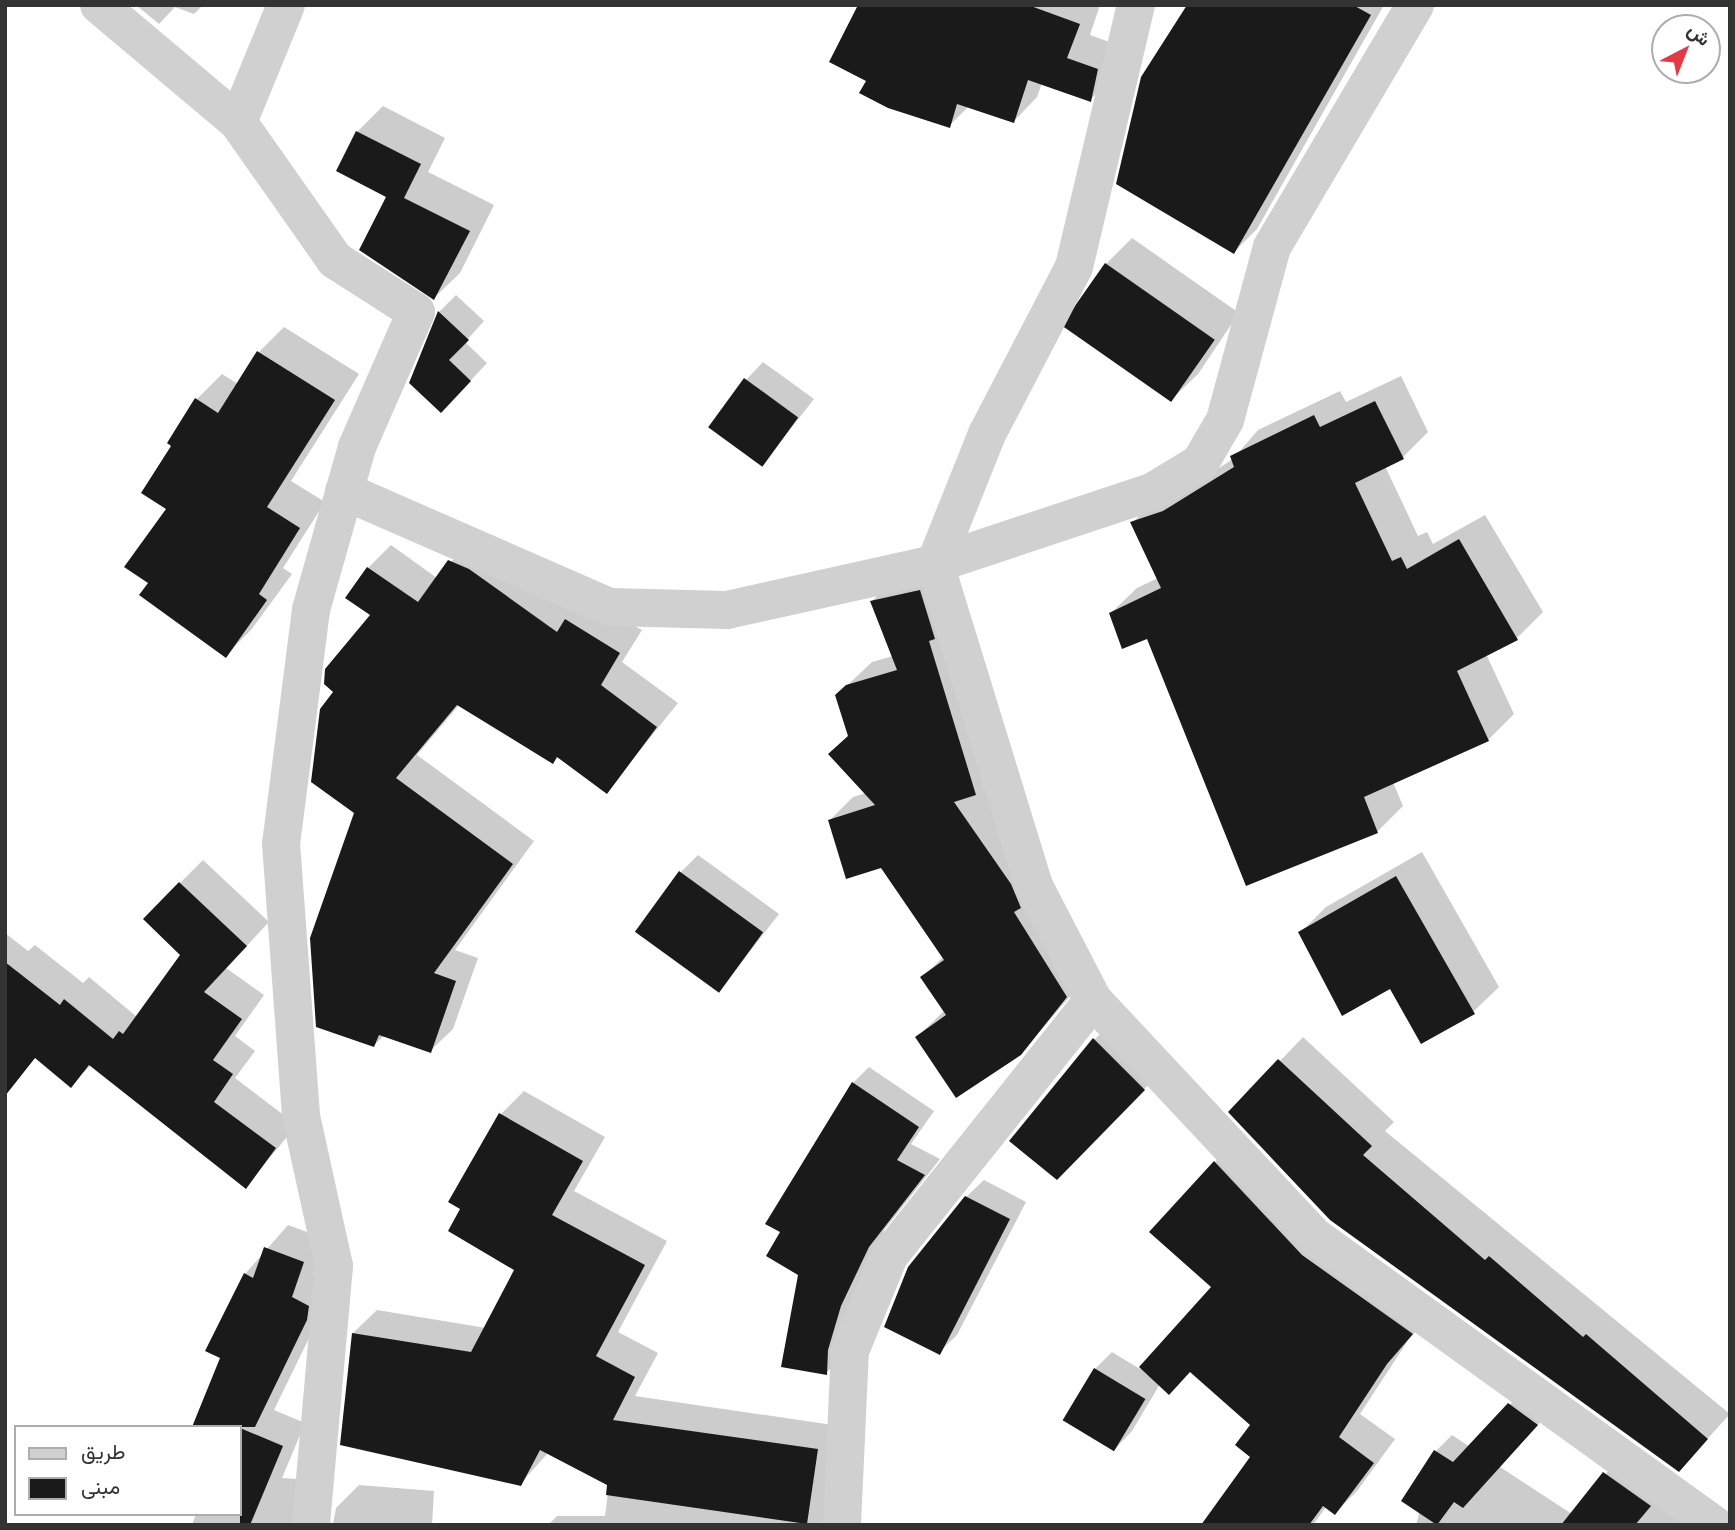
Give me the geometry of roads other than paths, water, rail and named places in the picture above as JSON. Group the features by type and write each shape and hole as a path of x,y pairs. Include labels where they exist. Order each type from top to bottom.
{"street":[{"path":"99,5 239,122 335,260 416,312 356,447 311,610 281,843 302,1116 334,1266 311,1525"},
{"path":"239,122 286,5"},
{"path":"1136,5 1074,267 987,434 935,564 1034,886 1093,1000 1315,1237 1715,1525"},
{"path":"344,491 610,607 727,610 935,564 1152,492 1200,463 1225,420 1272,247 1415,5"},
{"path":"842,1525 850,1351 889,1256 1093,1000"}]}
